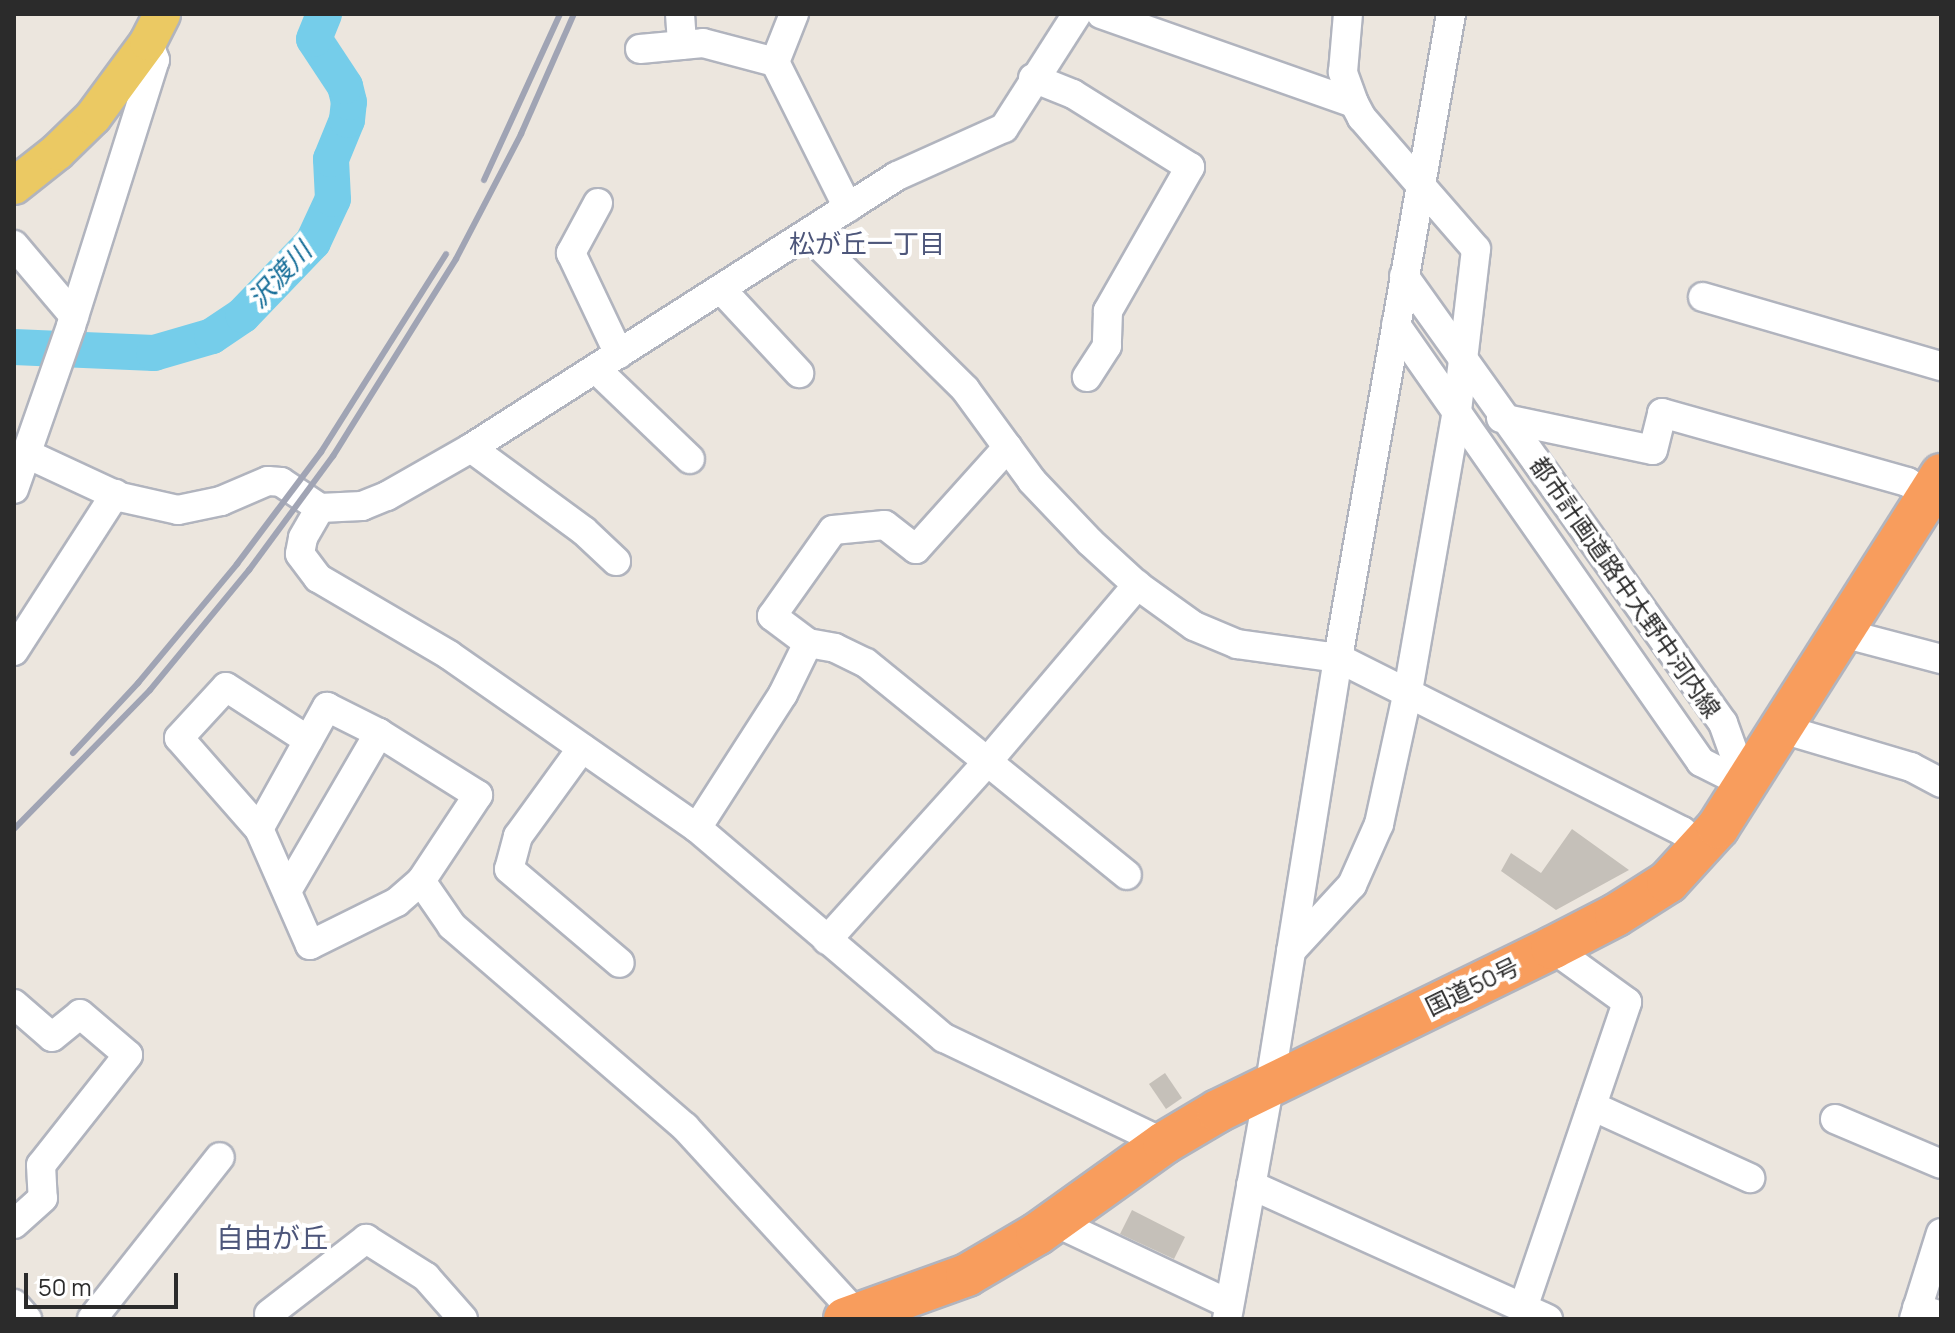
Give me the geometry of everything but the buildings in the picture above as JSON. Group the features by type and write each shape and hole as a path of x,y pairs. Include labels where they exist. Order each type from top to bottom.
{"highway":[{"name":"国道50号","path":"851,1317 967,1275 1055,1222 1164,1143 1270,1083 1552,948 1654,893 1702,849 1936,485"}],"main road":[{"path":"14,186 57,152 93,117 155,28"}],"street":[{"path":"680,14 682,45"},
{"path":"794,14 775,62 848,208"},
{"path":"25,453 115,494 178,510 221,501 268,481 281,482 320,508 362,506 387,496 471,448 897,176 1004,128 1033,78 1077,14"},
{"path":"1101,14 1354,103"},
{"path":"1291,951 1352,885 1374,836 1408,691 1457,410 1476,249 1421,182 1362,118 1343,72 1348,14"},
{"path":"1055,1222 1232,1313 1338,658 1451,14"},
{"path":"14,489 72,321 155,60 155,28"},
{"path":"640,49 703,43 775,62"},
{"path":"1033,78 1073,94 1190,167 1108,311 1107,346 1087,377"},
{"path":"598,203 571,253 607,361 690,459"},
{"path":"808,234 965,389 1032,481 1137,585 1194,626 1237,644 1338,658 1682,831 1702,849"},
{"path":"14,245 72,321"},
{"name":"都市計画道路中大野中河内線","path":"1404,276 1723,723 1745,784"},
{"path":"721,289 799,373"},
{"path":"1703,297 1941,366"},
{"name":"都市計画道路中大野中河内線","path":"1396,325 1701,762 1745,784"},
{"path":"1457,410 1653,450 1662,413 1907,482 1936,485"},
{"path":"1008,447 916,549 885,525 833,530 772,616 808,643 835,648 866,663 1127,875"},
{"path":"471,448 584,531 616,561"},
{"path":"14,651 115,494"},
{"path":"320,508 303,538 300,554 318,578 449,655 697,828 944,1038 1164,1143"},
{"path":"827,940 988,761 1137,585"},
{"path":"1839,632 1941,659"},
{"path":"697,828 783,694 808,643"},
{"path":"259,829 327,707 379,733 478,795 421,881 397,902 310,945 259,829 179,738 226,687 308,740"},
{"path":"1779,728 1911,767 1941,783"},
{"path":"287,891 379,733"},
{"path":"582,748 518,836 509,869 620,963"},
{"path":"421,881 452,926 685,1127 851,1317"},
{"path":"1251,1185 1536,1314 1592,1106 1627,1002 1552,948"},
{"path":"14,1004 52,1037 80,1014 128,1055 41,1165 43,1198 14,1224"},
{"path":"1592,1106 1750,1178"},
{"path":"1835,1119 1941,1164"},
{"path":"92,1319 220,1157"},
{"path":"1924,1314 1941,1233"},
{"path":"269,1314 366,1239 426,1277 463,1319"},
{"path":"14,1304 27,1319"}],"waterway":[{"name":"沢渡川","path":"14,347 154,353 212,336 243,315 313,242 333,199 331,159 347,120 349,102 345,86 314,39 324,14"}],"railway":[{"path":"484,180 560,14"},
{"path":"14,829 150,690 249,570 333,456 456,259 521,134 574,14"},
{"path":"73,753 138,683 237,564 321,452 446,254"}],"district":[{"name":"松が丘一丁目","path":"867,244"},
{"name":"自由が丘","path":"272,1237"}]}
